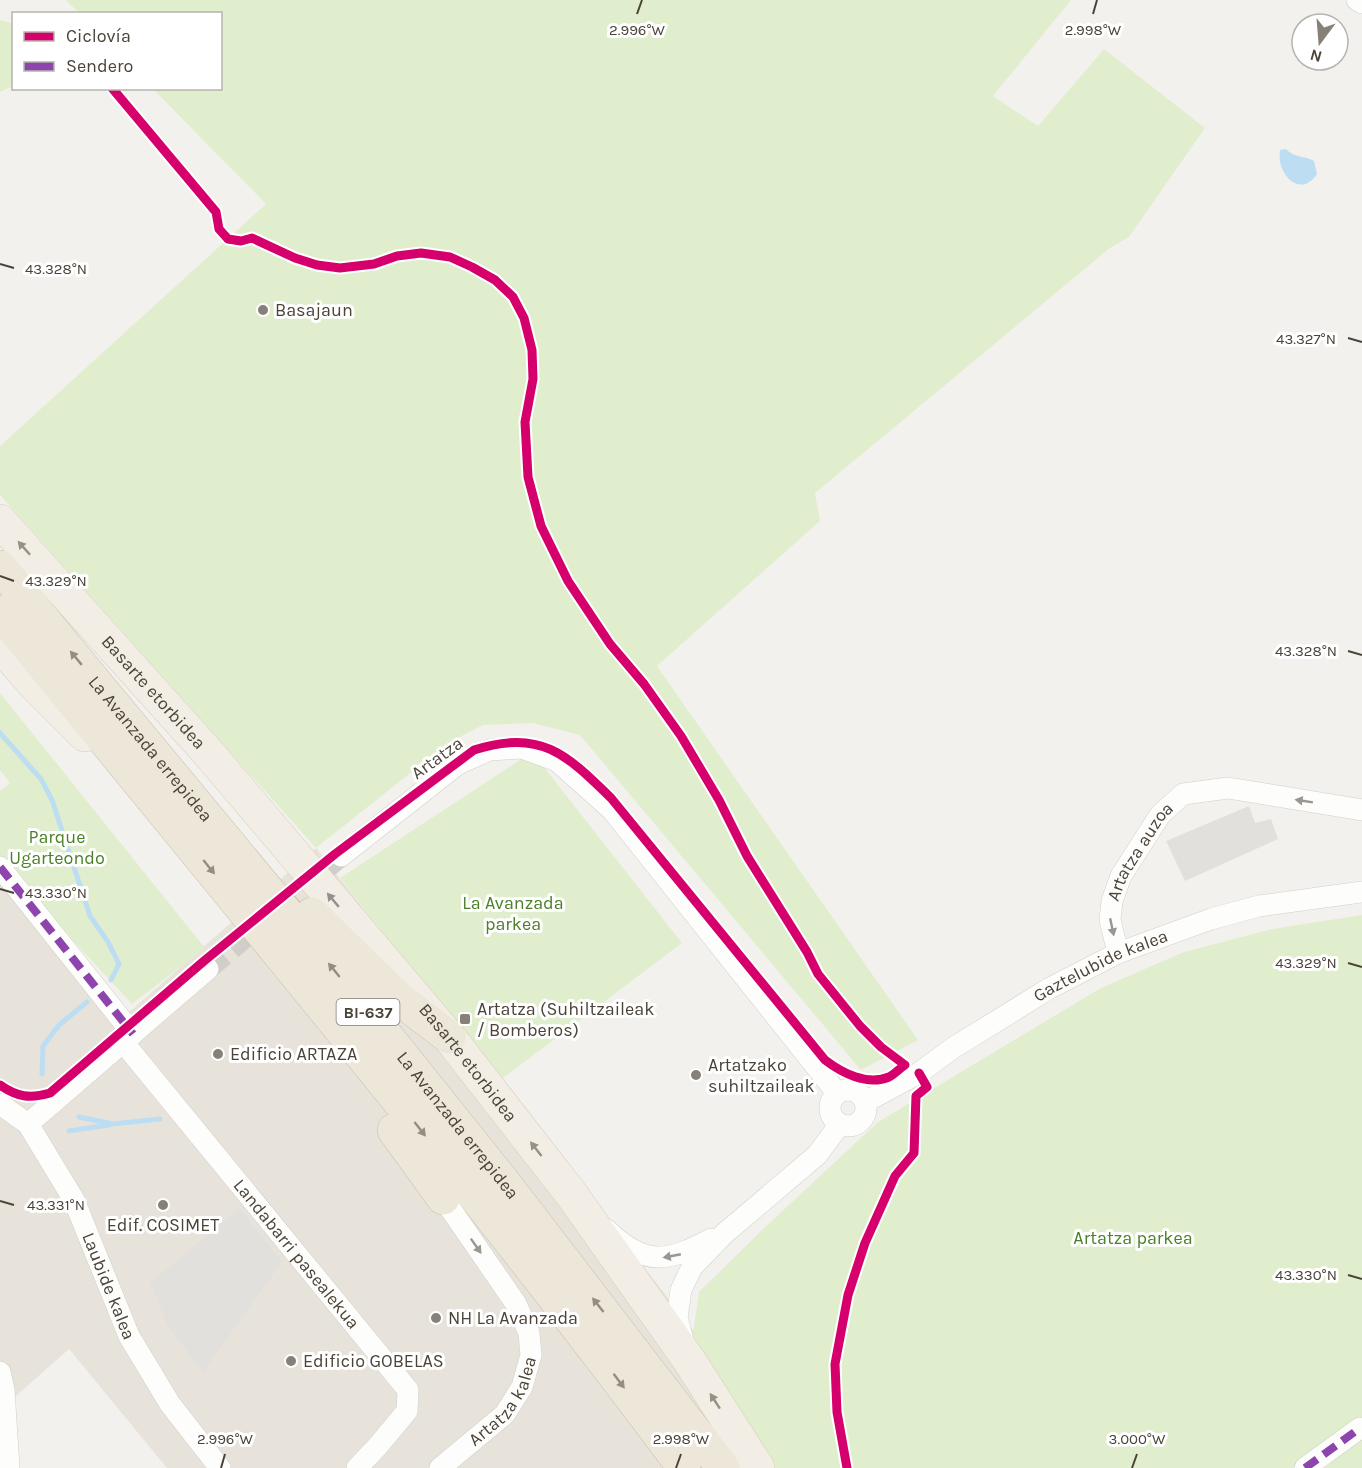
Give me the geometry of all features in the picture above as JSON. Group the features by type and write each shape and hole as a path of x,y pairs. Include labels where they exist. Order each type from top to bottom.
{"highway":[{"name":"La Avanzada errepidea","path":"0,567 337,974 509,1189 723,1468"},
{"name":"La Avanzada errepidea","path":"0,612 330,1015 612,1371 684,1468"},
{"path":"157,757 375,976 399,999 449,1037"},
{"path":"238,903 309,1012 443,1198"},
{"path":"628,1343 724,1447 740,1468"}],"main road":[{"name":"Basarte etorbidea","path":"0,521 211,756 449,1037 572,1195 689,1360 758,1468"},
{"path":"0,645 32,682 180,831"}],"street":[{"path":"1357,0 1362,3"},
{"path":"341,856 458,764 490,750 522,748 556,761 612,810 837,1093"},
{"name":"Artatza auzoa","path":"1118,953 1110,920 1112,900 1121,876 1160,814 1183,794 1228,788 1362,810"},
{"name":"Landabarri pasealekua","path":"0,867 128,1038 408,1390 407,1411 357,1468"},
{"name":"Gaztelubide kalea","path":"865,1102 919,1072 953,1048 1050,988 1118,953 1211,919 1259,906 1362,892"},
{"path":"28,1124 208,969"},
{"path":"853,1090 865,1102 865,1114 857,1123 840,1124 830,1110 837,1093 842,1091 853,1090"},
{"name":"Laubide kalea","path":"0,1104 28,1124 74,1200 129,1336 170,1404 220,1468"},
{"path":"689,1360 677,1318 681,1290 692,1267 725,1233 817,1155 840,1124"},
{"path":"572,1195 621,1244 644,1255 664,1258 683,1254 725,1233"},
{"name":"Artatza kalea","path":"440,1468 505,1414 522,1387 531,1355 529,1333 516,1304 443,1198"},
{"path":"0,1372 4,1390 9,1468"},
{"path":"1305,1468 1360,1428"}],"shaded area":[{"path":"1249,806 1255,823 1271,819 1278,839 1185,881 1166,841"},
{"path":"316,848 740,1390 779,1468 167,1468 69,1349 0,1410 0,874 127,1014"},
{"path":"239,1208 282,1262 203,1372 169,1328 150,1283"}],"green space":[{"path":"66,0 1071,0 993,96 1038,126 1104,49 1205,128 1129,237 1110,248 815,493 820,521 657,666 918,1040 861,1070 580,735 532,723 483,725 448,743 316,848 0,495 0,446 266,204 154,90 222,90 222,12 78,12"},
{"path":"0,20 12,23 12,86 0,92"},
{"name":"Parque Ugarteondo","path":"0,693 205,948 132,1004 0,862 0,791 10,783 0,770"},
{"name":"La Avanzada parkea","path":"532,752 682,943 499,1081 340,878"},
{"name":"Artatza parkea","path":"1362,915 1362,1468 773,1468 689,1360 699,1292 761,1231 878,1122 1101,988 1184,952 1272,929"}],"water":[{"path":"1286,149 1293,154 1314,161 1317,174 1311,181 1297,184 1286,175 1282,168 1280,150"}],"waterway":[{"path":"0,733 41,779 52,800 90,916 108,942 119,964 111,980"},
{"path":"42,1074 43,1046 59,1025 87,1002"},
{"path":"79,1117 113,1124 160,1119"},
{"path":"69,1131 109,1125"}],"tunnel":[{"path":"208,969 341,856"}],"marked path":[{"path":"0,867 133,1034"},
{"path":"1305,1468 1360,1428"}],"cycle path":[{"name":"Artatza","path":"0,1085 24,1096 50,1093 204,961 335,854 474,750 517,742 535,744 566,758 611,798 825,1060 855,1077 872,1080 889,1077 905,1065 881,1047 860,1026 818,974 807,952 747,856 719,800 681,736 644,684 610,644 568,581 541,526 528,477 525,422 533,379 532,350 524,318 513,297 495,280 450,257 421,253 397,256 374,264 340,268 317,265 295,258 252,238 241,241 228,239 219,229 216,212 114,90"},
{"path":"847,1468 837,1412 835,1364 848,1295 865,1243 895,1176 914,1153 916,1096 927,1087 919,1073"}],"place":[{"name":"Basajaun","path":"263,310"},
{"name":"Artatza (Suhiltzaileak / Bomberos)","path":"465,1019"},
{"name":"Edificio ARTAZA","path":"218,1054"},
{"name":"Artatzako suhiltzaileak","path":"696,1075"},
{"name":"Edif. COSIMET","path":"163,1205"},
{"name":"NH La Avanzada","path":"436,1318"},
{"name":"Edificio GOBELAS","path":"291,1361"}]}
